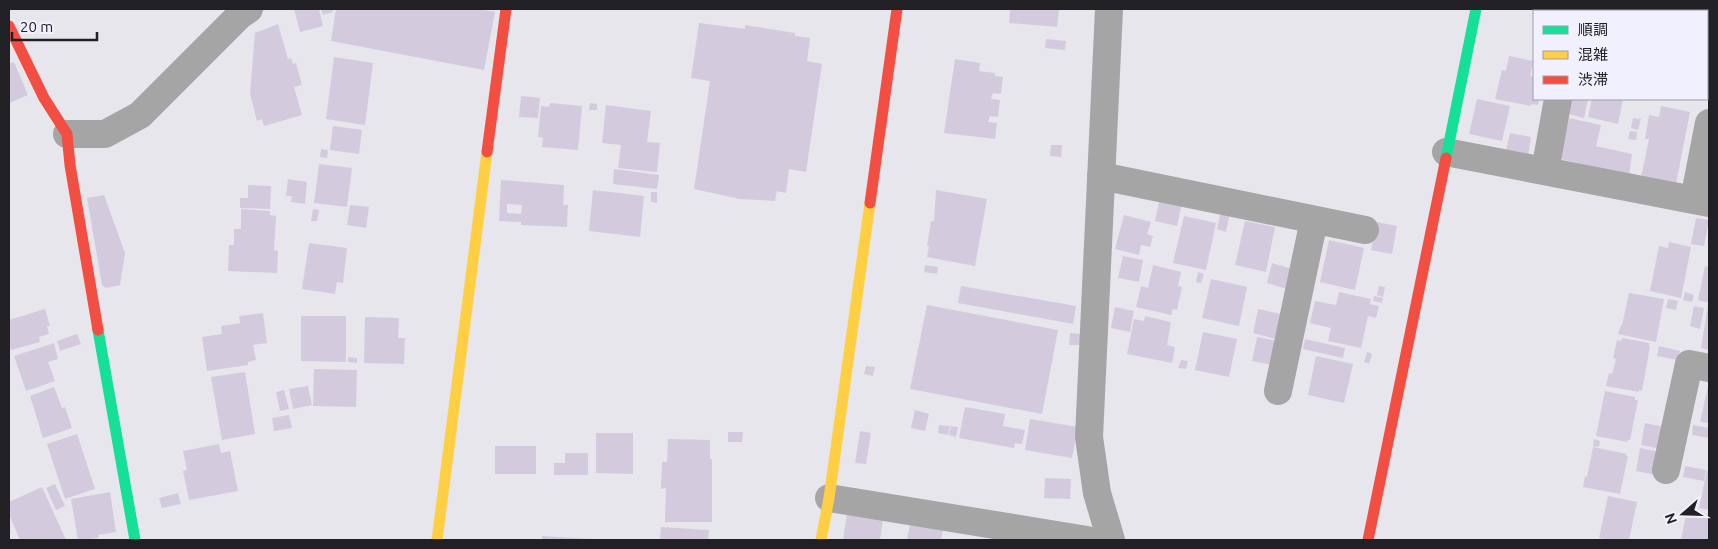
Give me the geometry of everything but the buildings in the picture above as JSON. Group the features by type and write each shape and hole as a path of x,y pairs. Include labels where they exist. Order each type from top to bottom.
{"street":[{"path":"67,134 105,134 140,115 240,15 249,9"},
{"path":"437,540 506,9"},
{"path":"821,540 829,498 897,9"},
{"path":"1109,9 1089,437 1097,493 1111,540"},
{"path":"1368,540 1476,9"},
{"path":"9,26 44,98 67,134 70,165 90,291 135,540"},
{"path":"1545,171 1558,100"},
{"path":"1446,152 1702,201 1709,122"},
{"path":"1101,176 1365,230"},
{"path":"1278,391 1314,220"},
{"path":"1666,470 1689,364 1709,368"},
{"path":"829,498 1087,540"}],"traffic: fast":[{"path":"1446,158 1476,9"},
{"path":"98,330 135,540"}],"traffic: slow":[{"path":"437,540 487,152"},
{"path":"821,540 829,498 870,203"}],"traffic: jam":[{"path":"487,152 506,9"},
{"path":"870,203 897,9"},
{"path":"9,26 44,98 67,134 70,165 98,330"},
{"path":"1368,540 1446,158"}]}
